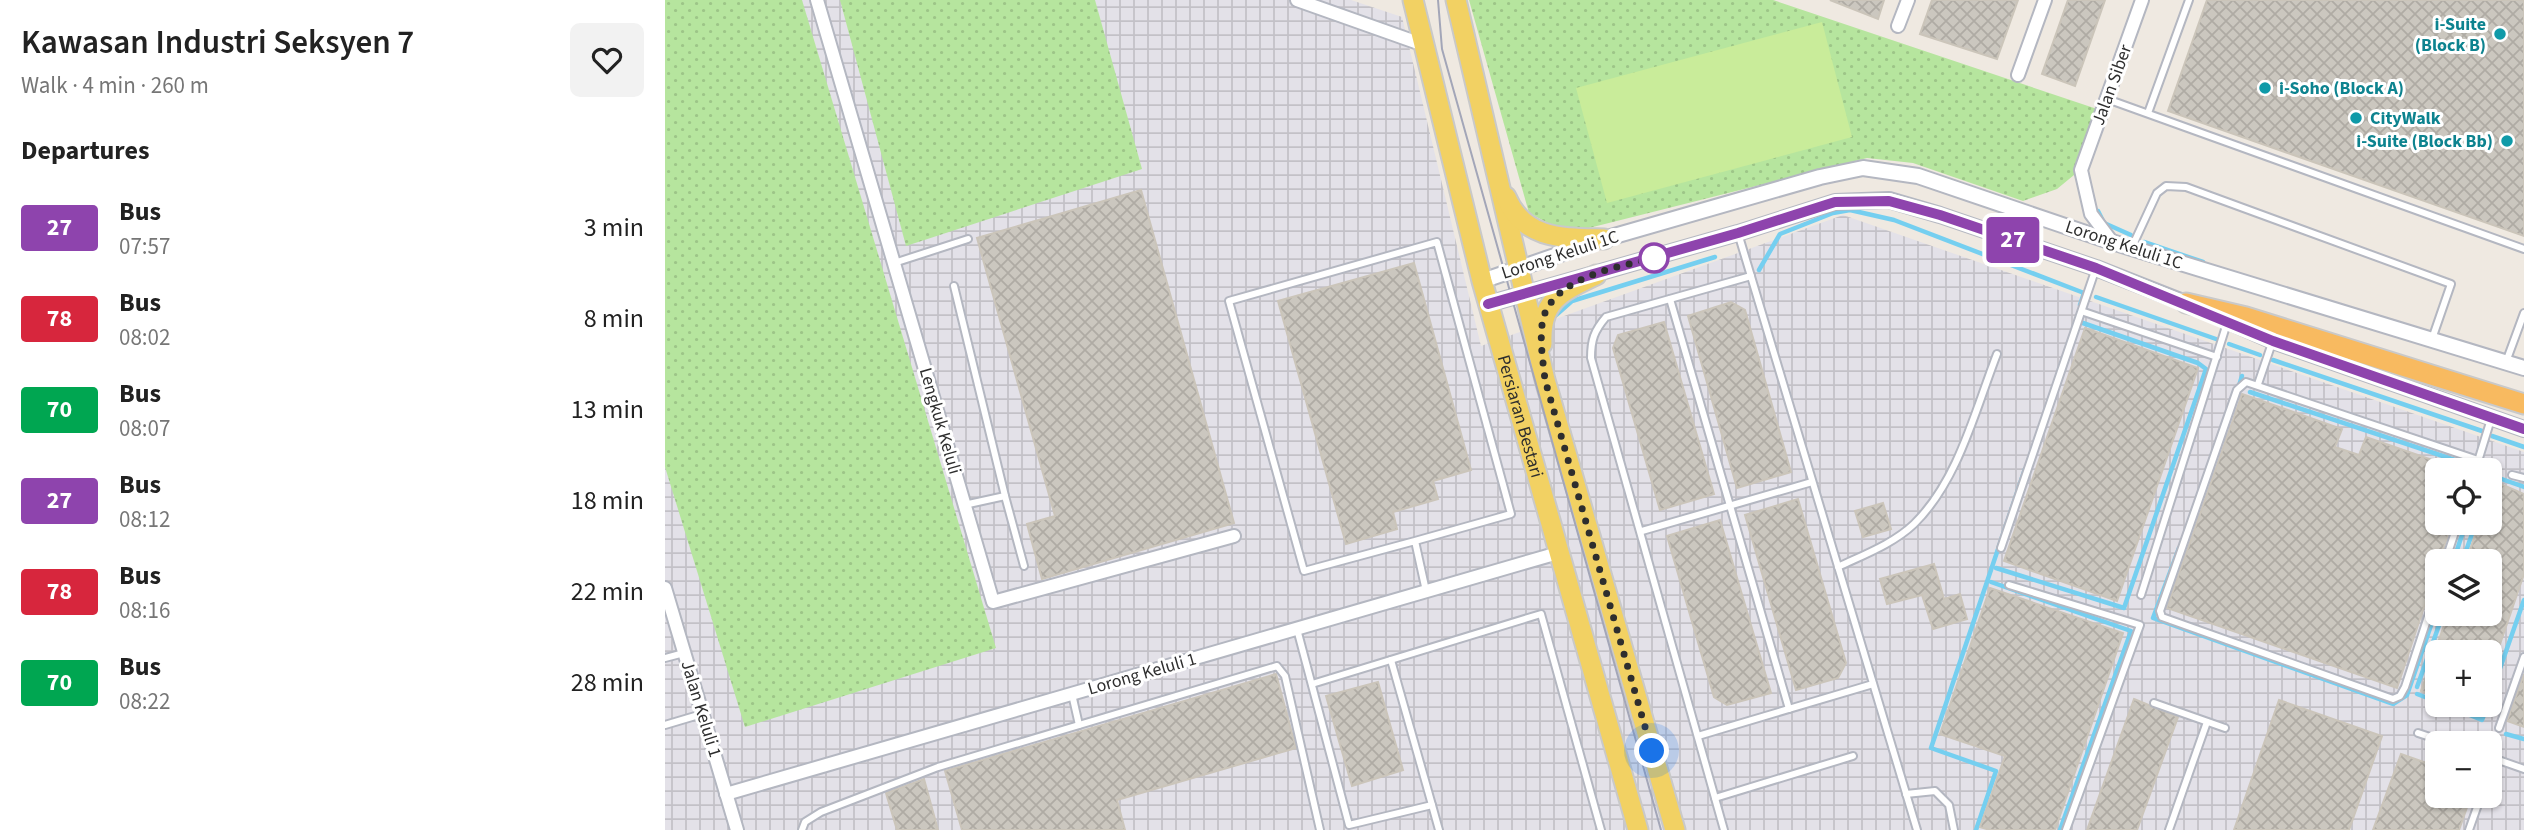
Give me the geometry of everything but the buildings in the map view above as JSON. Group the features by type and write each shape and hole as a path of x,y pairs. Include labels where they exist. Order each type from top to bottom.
{"highway":[{"path":"2186,303 2246,317 2524,404"}],"main road":[{"name":"Persiaran Bestari","path":"1413,0 1488,304 1638,830"},
{"name":"Persiaran Bestari","path":"1456,0 1545,380 1675,830"},
{"path":"1494,163 1512,210 1527,226 1551,237 1604,239"},
{"path":"1545,380 1542,331 1548,306 1561,292 1596,275"}],"street":[{"name":"Lengkuk Keluli","path":"817,0 993,602 1234,536"},
{"path":"1297,0 1424,45"},
{"path":"1898,26 1908,0"},
{"path":"2018,75 2045,0"},
{"name":"Jalan Siber","path":"2112,242 2091,214 2081,170 2142,0"},
{"name":"Lorong Keluli 1C","path":"1482,281 1604,239 1820,177 1863,168 1918,176 2112,242 2524,368"},
{"name":"Lorong Keluli 1C","path":"1488,304 1596,275 1835,202 1889,201 1940,215 2096,268 2228,320 2273,341 2524,429"},
{"name":"Lorong Keluli 1","path":"726,794 1558,553"},
{"name":"Jalan Keluli 1","path":"665,588 737,830"}],"lane":[{"path":"2148,113 2189,0"},
{"path":"2107,99 2524,249"},
{"path":"2174,123 2178,114"},
{"path":"2196,131 2199,122"},
{"path":"2131,248 2157,192 2165,186 2186,187 2451,284 2432,339"},
{"path":"1738,233 1917,830"},
{"path":"894,263 968,239"},
{"path":"1437,242 1511,514 1415,541 1304,571 1229,300 1437,242"},
{"path":"2001,548 2084,312 2096,268"},
{"path":"1724,830 1642,531 1591,358 1591,342 1596,329 1606,317 1751,276"},
{"path":"954,286 1024,566"},
{"path":"1670,299 1789,709"},
{"path":"2084,312 2217,357"},
{"path":"2505,364 2524,313"},
{"path":"2141,595 2228,320"},
{"path":"2258,384 2273,341"},
{"path":"1838,567 1890,542 1914,524 1928,506 1957,457 1997,354"},
{"path":"2425,626 2405,687 2400,696 2393,699 2162,617 2160,607 2237,390 2246,382 2472,458"},
{"path":"2479,458 2491,417"},
{"path":"2512,475 2524,478"},
{"path":"1642,531 1812,482"},
{"path":"964,505 1005,496"},
{"path":"1415,541 1426,591"},
{"path":"2009,585 2140,625 2066,830"},
{"path":"1312,684 1541,614 1601,830"},
{"path":"1297,629 1349,825 1432,805"},
{"path":"665,658 684,653"},
{"path":"2499,728 2524,657"},
{"path":"1391,660 1439,830"},
{"path":"802,830 805,822 834,807 938,768 1277,666 1285,676 1320,830"},
{"path":"1698,736 1873,684"},
{"path":"1072,694 1079,725"},
{"path":"2154,703 2225,728"},
{"path":"665,725 702,714"},
{"path":"2169,830 2207,722"},
{"path":"2418,733 2425,735"},
{"path":"1715,798 1853,756"},
{"path":"2502,761 2524,769"},
{"path":"1906,794 1935,791 1944,796 1954,830"},
{"path":"2469,830 2477,808"}],"shaded area":[{"path":"665,0 1351,0 1402,17 1481,346 1843,215 2524,452 2524,830 665,830"}],"green space":[{"path":"665,0 802,0 996,648 745,727 665,467"},
{"path":"840,0 1095,0 1142,169 906,246"},
{"path":"1469,0 1773,0 2097,109 2074,175 2057,189 2023,201 1913,163 1867,158 1577,231 1559,229 1529,213"},
{"path":"1822,22 1852,137 1607,203 1576,88"}],"waterway":[{"path":"1759,270 1780,234 1833,213 1850,210 1894,220 2084,293 2080,305"},
{"path":"2098,211 2104,223 2131,235"},
{"path":"2144,242 2203,262"},
{"path":"1555,316 1572,301 1715,257"},
{"path":"2096,297 2216,339"},
{"path":"1996,568 2124,608 2206,369 2198,363 2080,322"},
{"path":"2229,344 2260,355"},
{"path":"2273,360 2482,431"},
{"path":"2238,389 2242,376"},
{"path":"2250,392 2449,458"},
{"path":"2492,436 2524,447"},
{"path":"1976,830 1996,771 1931,748 2025,469"},
{"path":"2502,479 2524,487"},
{"path":"2457,549 2462,535"},
{"path":"2467,549 2472,535"},
{"path":"2179,548 2153,618 2393,704 2407,695 2431,626"},
{"path":"1991,582 2131,631 2060,830"},
{"path":"2502,663 2524,600"},
{"path":"2417,687 2439,626"},
{"path":"2417,694 2425,697"},
{"path":"2475,717 2482,720 2483,717"},
{"path":"2506,734 2524,739"}],"tram line":[{"path":"1438,0 1442,49 1661,830"}],"bus line":[{"name":"27","path":"1488,304 1596,275 1835,202 1889,201 1940,215 2096,268 2228,320 2273,341 2524,429"}],"place":[{"name":"i-Suite (Block B)","path":"2500,34"},
{"name":"i-Soho (Block A)","path":"2265,88"},
{"name":"CityWalk","path":"2356,118"},
{"name":"i-Suite (Block Bb)","path":"2507,141"}],"route":[{"path":"1652,751 1545,380 1542,331 1548,306 1561,292 1596,275 1654,258"}]}
